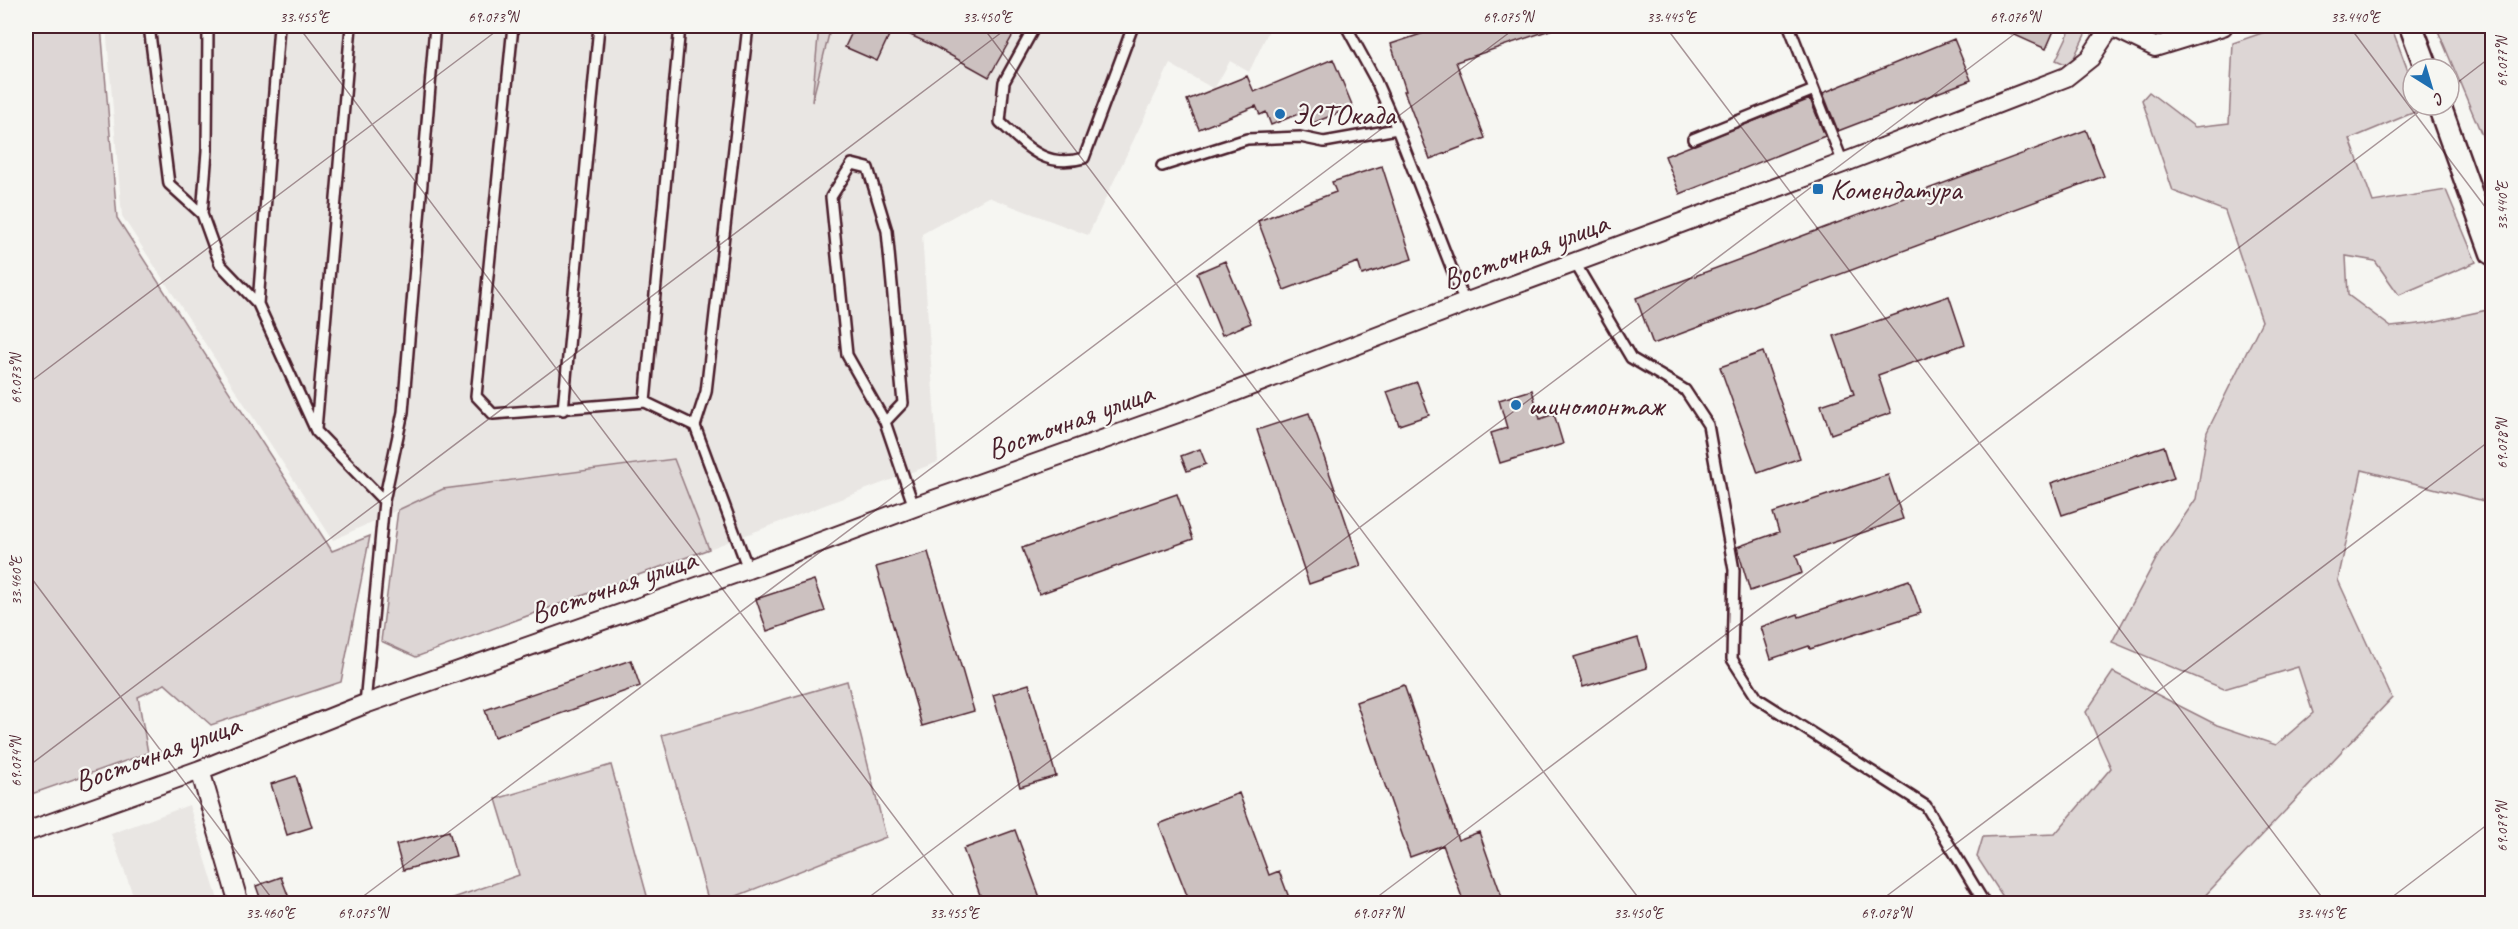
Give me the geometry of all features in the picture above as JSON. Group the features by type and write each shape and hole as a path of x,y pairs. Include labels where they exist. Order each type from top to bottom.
{"street":[{"name":"Восточная улица","path":"26,832 200,770 364,704 748,569 1200,405 1465,303 1843,164 2066,77 2090,58 2111,26 2155,47 2223,26"},
{"path":"2411,26 2423,57"},
{"path":"2443,117 2493,253"},
{"path":"200,770 239,903"}],"lane":[{"path":"149,26 169,184 202,214"},
{"path":"208,26 207,151 202,214 220,264 258,304 316,431 384,501"},
{"path":"258,304 279,26"},
{"path":"316,431 351,26"},
{"path":"364,704 384,501 403,412 435,26"},
{"path":"513,26 476,396 493,414 645,402 695,426"},
{"path":"563,410 599,26"},
{"path":"645,402 680,26"},
{"path":"748,26 706,392 695,426 748,569"},
{"path":"1035,26 1004,82 1000,122 1034,154 1069,162 1084,158 1133,26"},
{"path":"1346,26 1363,55 1397,129 1465,303"},
{"path":"1789,26 1843,164"},
{"path":"1693,139 1814,90"},
{"path":"1162,166 1246,139 1300,137 1324,142 1397,129"},
{"path":"885,422 903,402 887,231 868,168 852,164 831,197 847,355 885,422 914,507"},
{"path":"1575,263 1630,358 1685,390 1708,424 1734,570 1732,659 1757,698 1926,806 1984,903"}],"shaded area":[{"path":"26,26 101,26 117,218 332,551 370,536 341,682 211,725 165,684 138,697 148,753 26,796"},
{"path":"106,26 1271,26 1249,72 1230,61 1214,89 1170,64 1088,235 988,197 922,234 938,462 709,549 673,459 443,489 333,540 122,216"},
{"path":"819,26 831,26 812,102"},
{"path":"2072,26 2089,26 2070,66 2056,60"},
{"path":"2282,26 2391,26 2403,57 2403,117 2350,139 2373,202 2446,190 2476,262 2399,295 2375,261 2346,256 2348,295 2391,327 2427,323 2492,309 2492,503 2362,470 2338,580 2392,698 2198,903 2007,903 1977,857 1983,837 2055,834 2111,768 2086,712 2113,672 2217,725 2276,745 2313,713 2298,667 2224,689 2112,642 2161,550 2196,499 2207,432 2262,321 2225,211 2173,191 2142,100 2149,92 2195,127 2229,123 2233,43"},
{"path":"2436,26 2492,26 2492,159 2461,85 2461,57 2449,57"},
{"path":"674,459 709,549 416,657 381,641 398,510 443,489"},
{"path":"847,681 886,837 719,903 709,903 662,735"},
{"path":"611,765 649,903 439,903 519,875 496,799"},
{"path":"189,805 219,903 136,903 111,834"}],"building":[{"path":"855,26 1018,26 989,77 932,45 893,27 877,61 845,47"},
{"path":"1445,26 1556,26 1556,28 1456,62 1485,138 1430,159 1404,91 1406,91 1391,44"},
{"path":"1995,26 2056,26 2046,49"},
{"path":"1954,39 1971,80 1838,131 1823,93"},
{"path":"1333,59 1353,107 1313,123 1308,110 1271,125 1266,112 1260,115 1256,106 1199,129 1187,100 1247,76 1254,92"},
{"path":"1810,99 1825,136 1680,194 1665,156"},
{"path":"2086,130 2104,176 1653,344 1636,298"},
{"path":"1382,166 1412,259 1362,275 1358,262 1284,290 1258,221 1336,192 1332,182"},
{"path":"1225,261 1251,323 1222,335 1197,273"},
{"path":"1949,296 1965,344 1878,375 1891,413 1831,434 1821,405 1854,394 1834,336"},
{"path":"1763,352 1800,458 1758,473 1720,367"},
{"path":"1417,382 1429,415 1399,425 1387,392"},
{"path":"1532,390 1540,419 1554,414 1563,444 1500,463 1491,433 1507,428 1499,400"},
{"path":"1309,413 1361,566 1309,584 1257,430"},
{"path":"2164,446 2174,478 2062,515 2051,483"},
{"path":"1200,449 1206,464 1187,471 1181,456"},
{"path":"1888,475 1903,519 1796,555 1802,573 1750,591 1737,547 1779,532 1773,513"},
{"path":"1177,494 1193,539 1039,594 1022,548"},
{"path":"928,552 974,711 922,726 876,567"},
{"path":"814,580 825,611 767,631 756,599"},
{"path":"1909,580 1921,613 1810,649 1809,646 1771,659 1761,627 1798,614 1799,617"},
{"path":"1638,638 1647,668 1583,687 1574,657"},
{"path":"631,660 640,686 494,737 485,710"},
{"path":"1029,684 1056,776 1020,787 993,695"},
{"path":"1404,685 1458,840 1479,832 1504,903 1464,903 1443,845 1410,857 1356,702"},
{"path":"296,776 312,827 287,835 271,784"},
{"path":"1239,793 1269,875 1279,871 1291,903 1190,903 1159,824"},
{"path":"1015,830 1042,903 983,903 963,849"},
{"path":"449,831 456,856 403,870 396,845"},
{"path":"281,877 291,903 262,903 256,886"}],"place":[{"name":"ЭСТОкада","path":"1280,114"},
{"name":"Комендатура","path":"1818,189"},
{"name":"шиномонтаж","path":"1516,405"}]}
